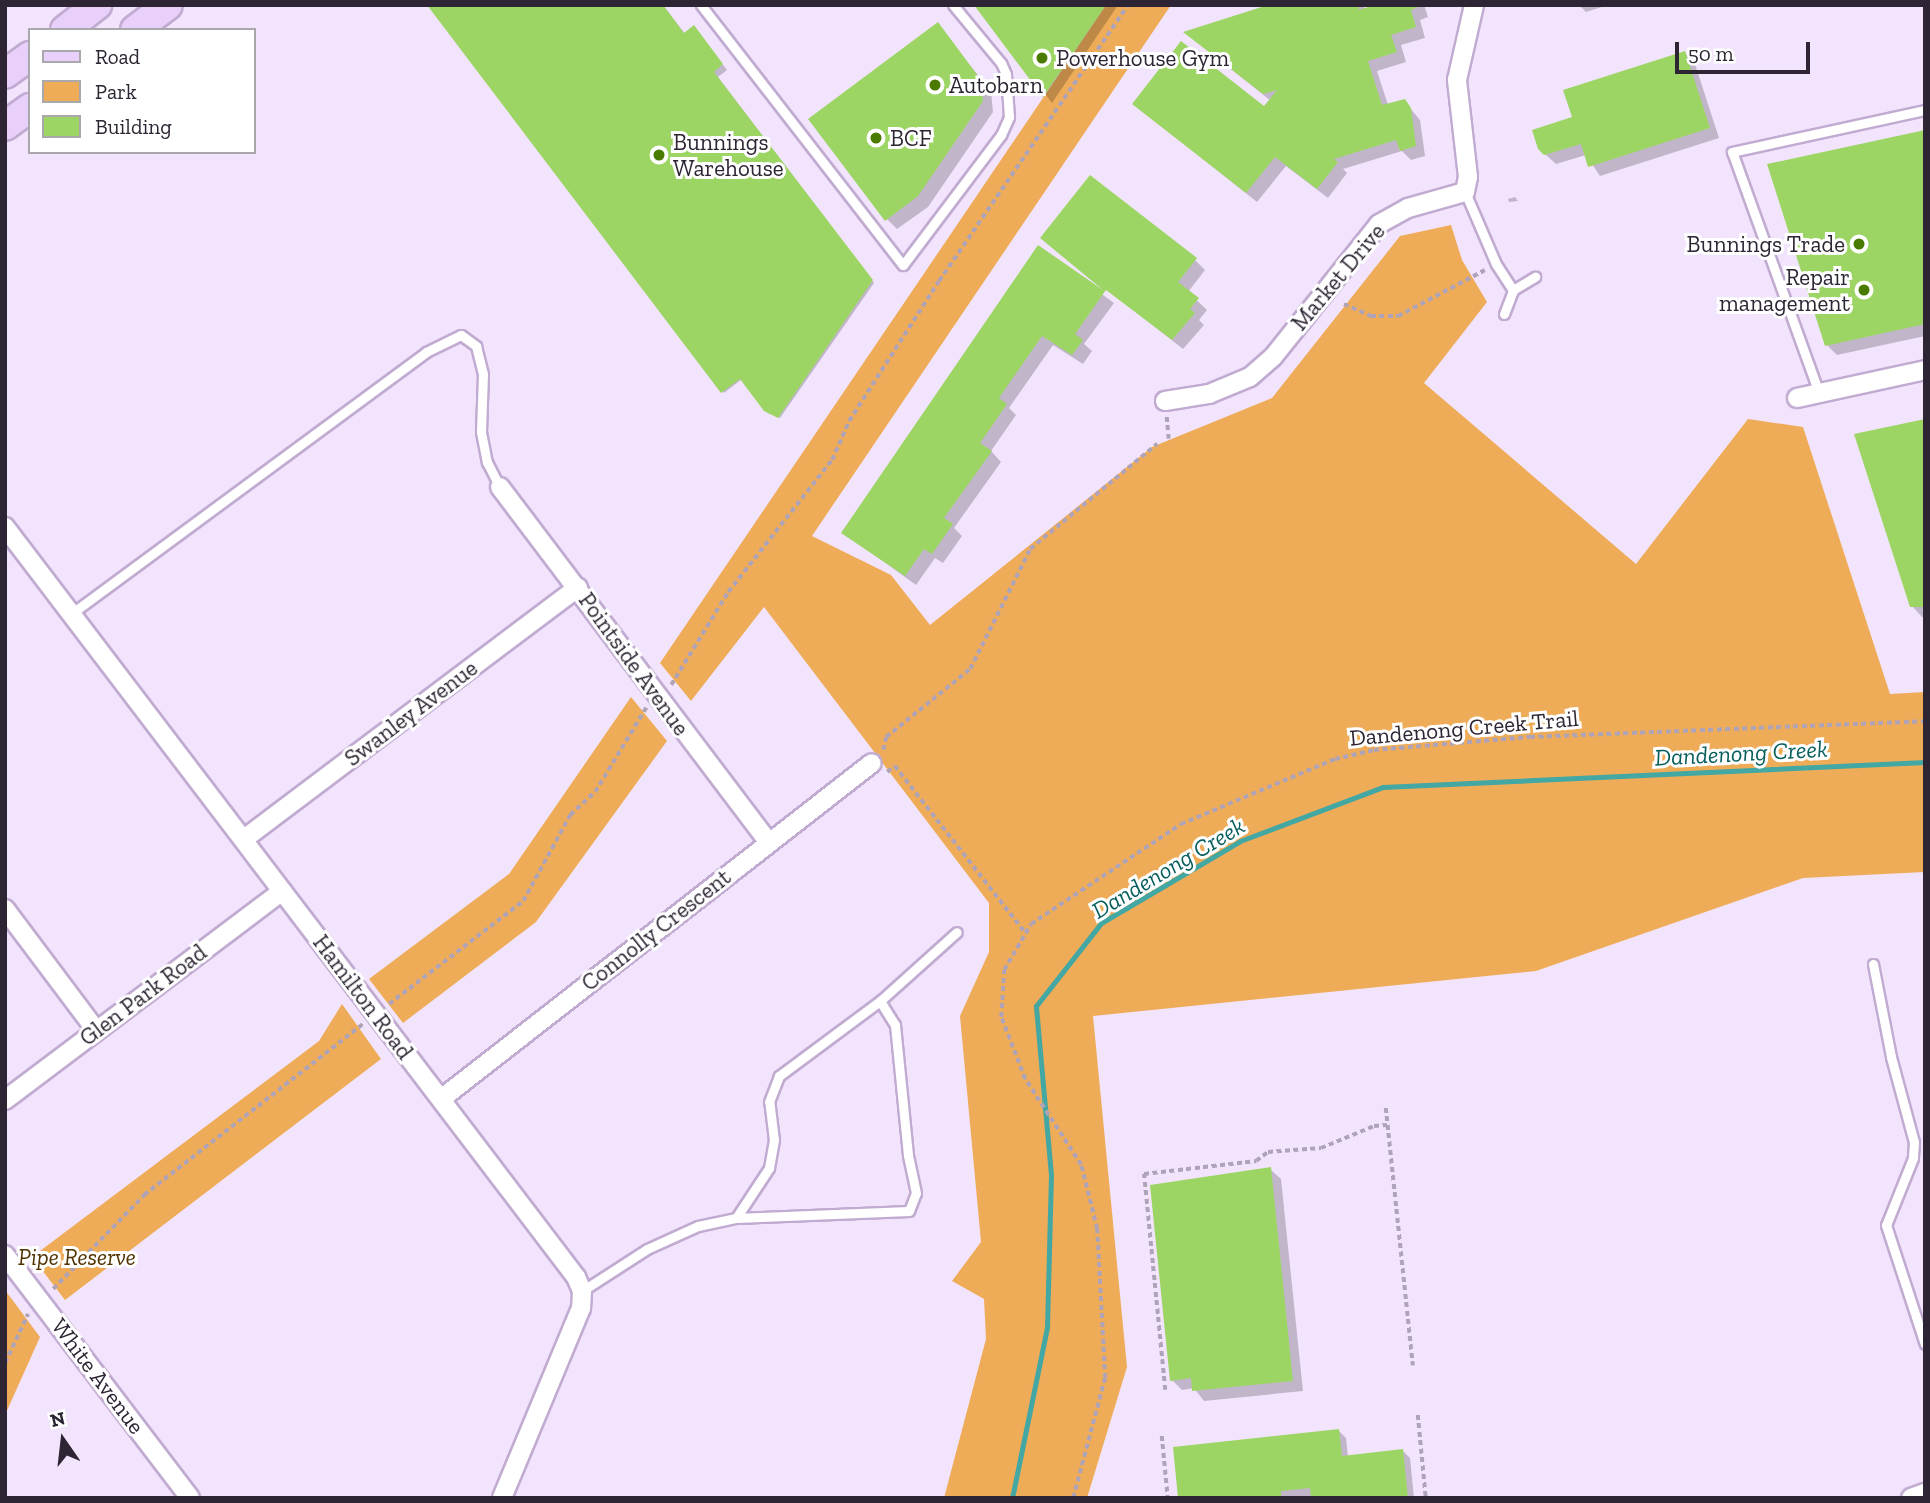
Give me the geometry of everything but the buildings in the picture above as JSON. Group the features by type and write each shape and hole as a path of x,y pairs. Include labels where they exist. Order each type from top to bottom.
{"main road":[{"path":"68,28 97,5"},
{"path":"138,28 167,5"},
{"path":"5,74 28,57"},
{"path":"5,126 28,109"}],"street":[{"path":"1465,192 1468,177 1457,80 1474,5"},
{"name":"Market Drive","path":"1165,401 1209,394 1250,377 1273,357 1379,224 1408,208 1465,192"},
{"path":"1797,398 1925,370"},
{"name":"Pointside Avenue","path":"500,487 768,841"},
{"name":"Hamilton Road","path":"5,527 441,1099 582,1291"},
{"name":"Swanley Avenue","path":"244,839 578,587"},
{"name":"Connolly Crescent","path":"441,1099 768,841 882,759"},
{"name":"Glen Park Road","path":"5,1100 282,891"},
{"path":"5,909 96,1030"},
{"name":"White Avenue","path":"5,1255 190,1498"},
{"path":"502,1498 581,1308 582,1291"},
{"path":"1912,1498 1925,1493"}],"lane":[{"path":"701,5 903,265 1001,135 1009,117 1001,62 953,5"},
{"path":"1819,393 1732,152 1925,110"},
{"path":"1465,192 1496,264 1513,290"},
{"path":"1504,314 1513,290 1535,276"},
{"path":"71,614 426,352 461,335 475,346 483,374 481,432 487,463 500,487"},
{"path":"736,1218 769,1168 774,1140 769,1102 779,1076 880,1001 957,932"},
{"path":"1873,964 1891,1057 1914,1142 1913,1158 1886,1224 1925,1344"},
{"path":"582,1291 647,1249 698,1226 736,1218 909,1211 916,1193 908,1155 895,1025 880,1001"}],"path":[{"path":"673,683 728,592 832,460 849,421 931,293 1128,5"},
{"path":"1344,304 1371,316 1398,316 1496,264"},
{"path":"1165,401 1169,439"},
{"path":"895,765 882,776 882,746 886,737 971,669 1030,549 1157,444"},
{"path":"392,1002 523,901 570,814 594,792 645,707"},
{"name":"Dandenong Creek Trail","path":"1073,1498 1105,1378 1097,1229 1081,1165 1025,1079 1001,1017 1004,970 1024,931 1112,866 1181,824 1335,759 1374,750 1530,737 1925,721"},
{"path":"882,759 895,765 1024,931"},
{"path":"52,1290 145,1195 362,1025"},
{"path":"1386,1108 1413,1366"},
{"path":"1165,1390 1144,1174 1256,1161 1268,1152 1321,1148 1374,1125 1387,1125"},
{"path":"5,1363 28,1314"},
{"path":"1418,1415 1426,1498"},
{"path":"1162,1436 1168,1498"}],"green space":[{"path":"1106,5 1171,5 812,536 891,575 930,625 1152,447 1272,398 1400,236 1451,225 1462,260 1487,302 1424,383 1636,564 1748,419 1803,427 1890,694 1925,692 1925,872 1803,878 1536,971 1093,1016 1127,1367 1087,1498 944,1498 986,1339 984,1299 952,1281 981,1242 960,1016 989,952 989,903 764,607 691,701 660,663"},
{"path":"631,697 667,741 536,922 403,1023 369,979 509,874"},
{"name":"Pipe Reserve","path":"342,1004 381,1059 65,1300 32,1257 319,1041"},
{"name":"Pipe Reserve","path":"5,1290 40,1337 5,1415"}],"waterway":[{"name":"Dandenong Creek","path":"1012,1498 1047,1327 1051,1175 1036,1006 1101,923 1240,841 1383,787 1925,762"}],"place":[{"name":"Powerhouse Gym","path":"1042,58"},
{"name":"Autobarn","path":"935,85"},
{"name":"BCF","path":"876,138"},
{"name":"Bunnings Warehouse","path":"659,155"},
{"name":"Bunnings Trade","path":"1859,244"},
{"name":"Repair management","path":"1864,290"}]}
